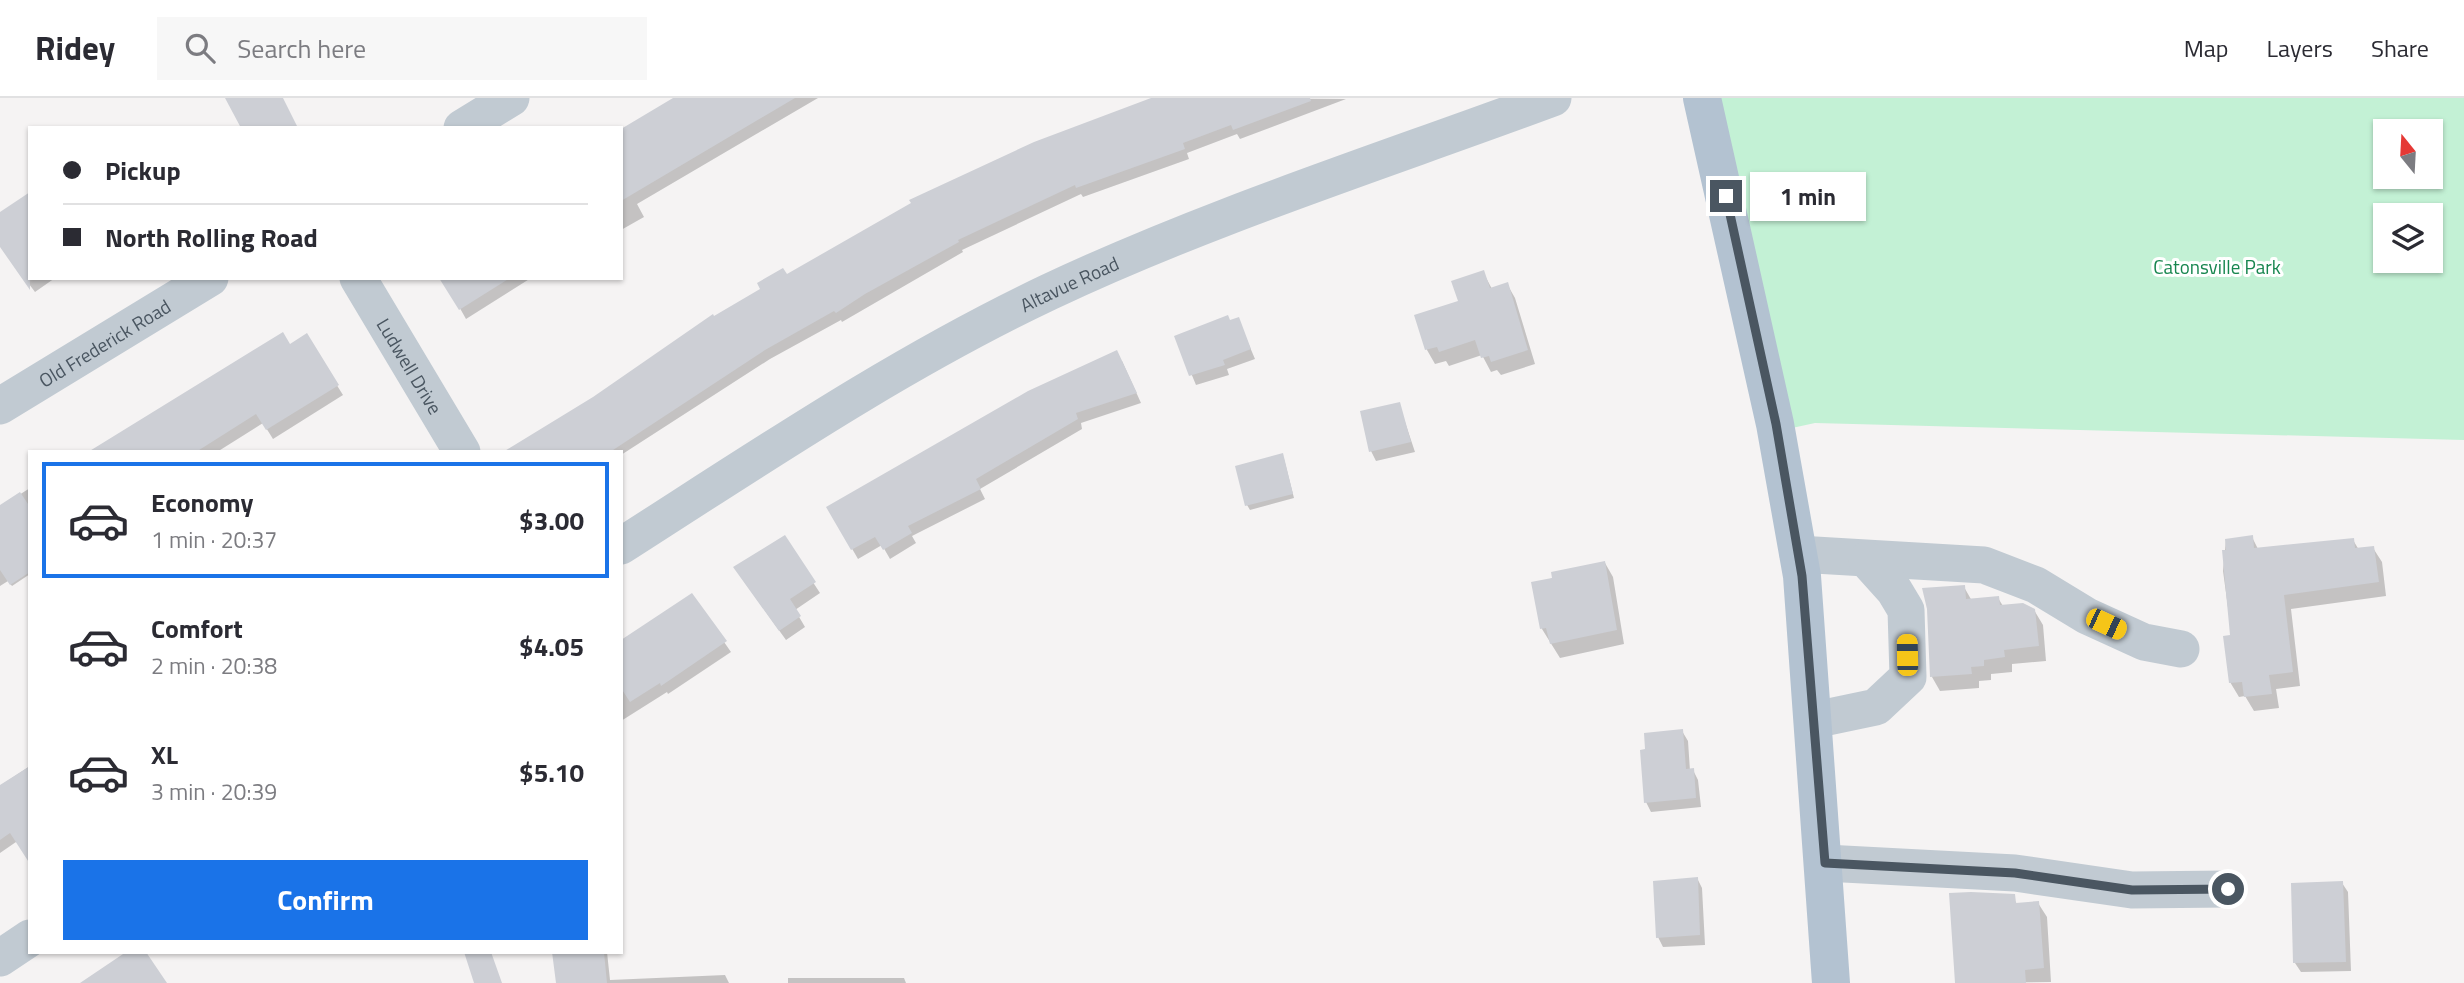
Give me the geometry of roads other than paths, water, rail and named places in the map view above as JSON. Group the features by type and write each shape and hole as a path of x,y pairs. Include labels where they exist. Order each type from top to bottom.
{"main road":[{"path":"1702,98 1751,308 1798,554 1814,720 1831,983"}],"street":[{"path":"465,126 511,98"},
{"name":"Altavue Road","path":"623,545 811,425 941,349 1048,293 1143,250 1553,98"},
{"name":"Old Frederick Road","path":"0,406 207,280"},
{"name":"Ludwell Drive","path":"359,280 461,450"},
{"path":"1798,554 1984,565 2036,585 2087,615 2144,642 2181,649"},
{"path":"1814,720 1876,708 1908,677 1906,610 1894,590 1867,560"},
{"path":"1825,863 2015,873 2132,890 2228,889"},
{"path":"0,958 28,939"}],"park label":[{"name":"Catonsville Park","path":"2217,266"}]}
